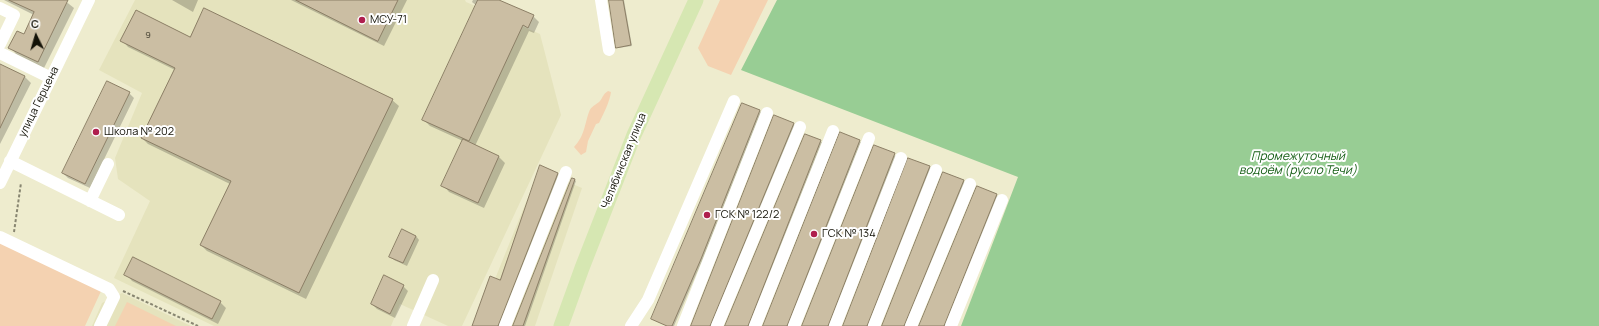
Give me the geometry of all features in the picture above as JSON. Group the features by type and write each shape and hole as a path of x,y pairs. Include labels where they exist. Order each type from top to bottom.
{"main road":[{"name":"Челябинская улица","path":"562,326 582,268 634,135 696,0"}],"street":[{"name":"улица Герцена","path":"0,183 89,0"},
{"path":"600,0 609,50"},
{"path":"0,8 14,15 0,44"},
{"path":"0,53 51,78"},
{"path":"631,326 648,300 734,101"},
{"path":"683,326 766,113"},
{"path":"717,326 800,126"},
{"path":"755,326 833,131"},
{"path":"794,326 869,138"},
{"path":"835,326 901,158"},
{"path":"10,161 119,215"},
{"path":"90,201 108,164"},
{"path":"874,326 936,170"},
{"path":"506,326 566,172"},
{"path":"912,326 970,184"},
{"path":"951,326 1002,200"},
{"path":"0,237 109,289 114,297 100,326"},
{"path":"413,326 433,280"}],"shaded area":[{"path":"135,0 465,0 466,2 540,34 561,115 462,326 448,326 400,304 391,326 214,326 114,278 150,201 118,179 115,158 142,93 99,70"},
{"path":"720,0 768,0 731,75 708,66 698,48"},
{"path":"608,91 611,92 606,108 588,141 586,152 581,155 574,147 578,143 582,134 590,110"},
{"path":"539,170 582,188 535,326 476,326"},
{"path":"0,241 102,289 85,326 0,326"},
{"path":"122,293 191,326 92,326 102,303"},
{"path":"127,302 176,326 115,326"}],"water":[{"name":"Промежуточный водоём (русло Течи)","path":"777,0 1599,0 1599,326 961,326 1018,177 741,70"}],"building":[{"path":"9,0 68,0 38,62 8,48 17,31 24,34 34,12"},
{"name":"МСУ-71","path":"296,0 398,0 378,41"},
{"path":"478,0 499,0 534,15 528,28 523,25 469,141 422,120"},
{"path":"609,0 623,0 631,45 616,48"},
{"path":"204,8 393,99 299,293 200,245 231,181 141,138 175,68 120,41 136,10 190,37"},
{"path":"0,64 25,76 0,128"},
{"name":"Школа № 202","path":"107,81 130,92 85,184 62,173"},
{"name":"ГСК № 122/2","path":"742,103 760,110 701,259 672,326 667,326 651,319"},
{"path":"774,115 794,123 710,326 691,326"},
{"name":"ГСК № 134","path":"840,132 860,140 787,326 763,326"},
{"name":"ГСК № 134","path":"805,134 821,140 748,326 725,326"},
{"path":"463,139 499,156 478,203 441,186"},
{"name":"ГСК № 134","path":"874,145 895,153 828,326 802,326"},
{"name":"ГСК № 134","path":"908,158 930,166 867,326 843,326"},
{"path":"540,165 558,173 498,326 472,326 490,276 500,280"},
{"path":"943,172 964,180 904,326 882,326"},
{"path":"572,178 575,179 523,326 513,326"},
{"path":"977,186 997,194 944,326 919,326"},
{"path":"402,229 416,236 403,263 389,257"},
{"path":"133,257 221,301 212,319 124,275"},
{"path":"384,275 404,285 390,314 371,304"}],"place":[{"name":"МСУ-71","path":"362,20"},
{"name":"Школа № 202","path":"96,132"},
{"name":"ГСК № 122/2","path":"707,215"},
{"name":"ГСК № 134","path":"814,234"}]}
